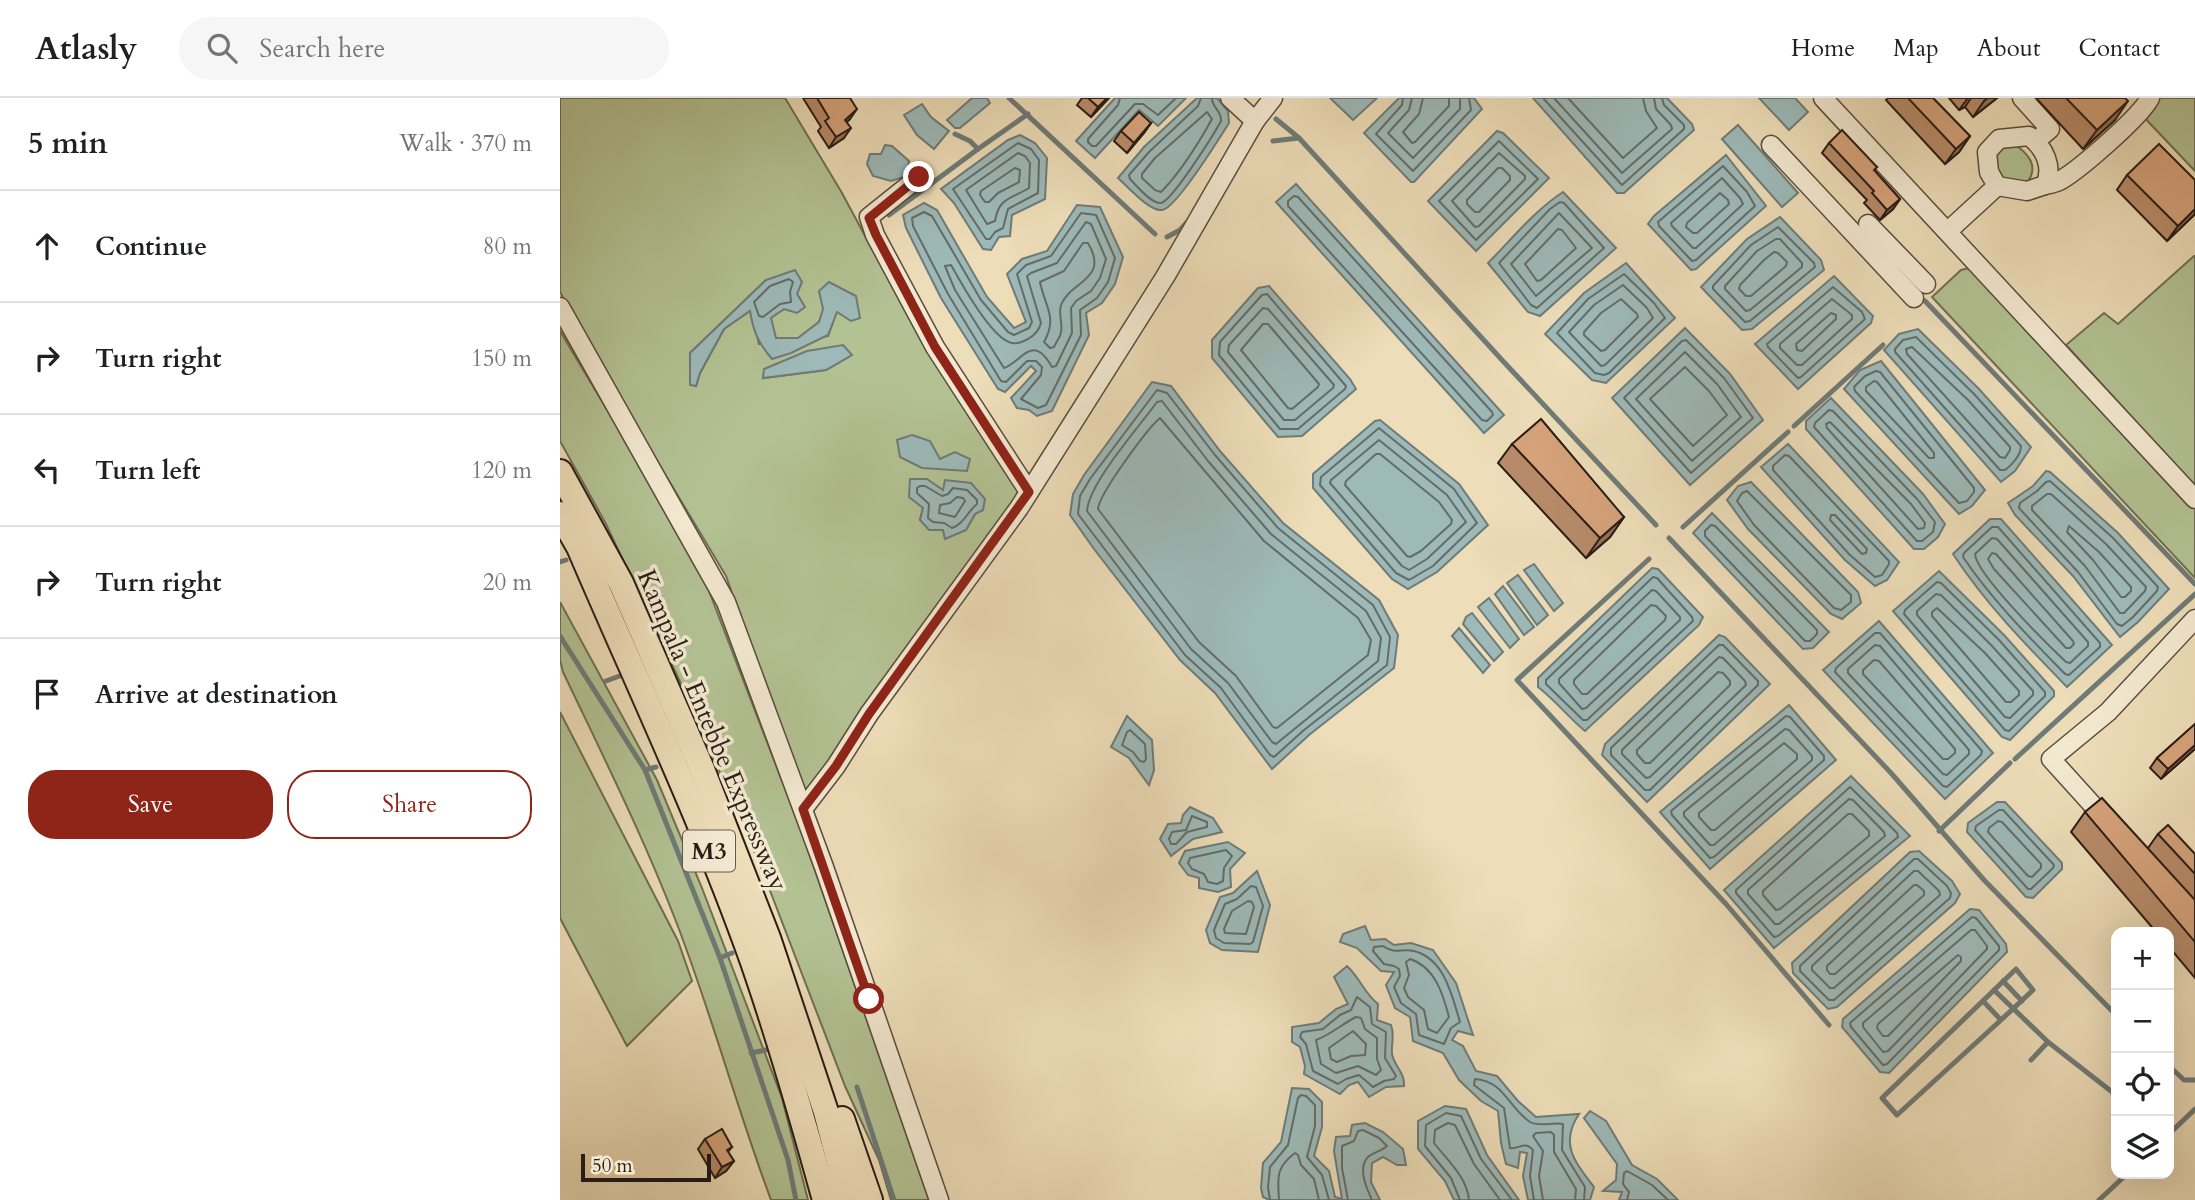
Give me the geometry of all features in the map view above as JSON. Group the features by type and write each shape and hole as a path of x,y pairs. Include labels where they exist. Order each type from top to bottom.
{"highway":[{"name":"Kampala - Entebbe Expressway","path":"560,472 621,583 689,736 768,938"},
{"name":"M3","path":"560,514 579,547 688,799 752,960 793,1086 825,1200"},
{"name":"M3","path":"768,938 826,1112 849,1200"},
{"path":"768,938 783,955 870,1200"}],"street":[{"path":"1230,98 1255,121"},
{"path":"803,809 1029,492 1165,277 1255,121 1273,98"},
{"path":"1823,98 2195,499"},
{"path":"2022,98 2050,129 2036,141"},
{"path":"1997,186 2028,191 2061,180 2115,136 2141,111 2150,98"},
{"path":"1997,186 1989,172 1987,152 1999,139 2029,136 2044,152 2048,166 2045,185"},
{"path":"1772,145 1920,291 1868,224"},
{"path":"919,177 869,218 935,347 1029,492"},
{"path":"1948,230 1997,186"},
{"path":"560,307 726,602 803,809 939,1200"},
{"path":"2122,837 2051,759 2108,712 2195,619"}],"green space":[{"path":"560,98 785,98 842,193 923,344 1023,490 810,792 805,790 783,740 726,576 623,404 560,292","holes":["766,280 797,294 804,306 784,309 770,318 776,339 798,338 819,322 824,309 819,291 837,311 828,336 759,344 751,310 724,329 700,373 696,386 690,353","852,355 826,370 763,378 765,369","943,490 975,514 966,530 945,538 943,530 920,520 923,508"]},
{"path":"2158,98 2195,98 2195,171 2140,113"},
{"path":"2014,144 2031,161 2032,172 2026,184 2008,185 1994,168 1994,151"},
{"path":"2194,256 2195,486 2066,345 2104,313 2118,324"},
{"path":"1969,268 2195,505 2195,578 1932,297 1961,270"},
{"path":"560,331 709,591 802,833 929,1200 891,1200 879,1160 845,1086 759,862 682,686 606,524 560,441"},
{"path":"560,602 657,780 702,888 782,1098 808,1200 771,1200 677,924 637,829 563,672 560,660"},
{"path":"560,712 678,941 692,981 627,1046 560,918"}],"water":[{"path":"972,98 987,98 990,103 960,128 955,128 947,120"},
{"path":"1115,98 1186,98 1158,126 1139,110 1095,158 1076,141"},
{"path":"1197,98 1217,98 1228,111 1229,123 1177,198 1169,207 1157,210 1145,203 1118,178 1144,147"},
{"path":"1330,98 1377,98 1353,120"},
{"path":"1399,98 1474,98 1482,109 1414,182 1364,133"},
{"path":"1533,98 1667,98 1692,124 1694,130 1624,193 1617,193"},
{"path":"1759,98 1795,98 1808,112 1789,130"},
{"path":"922,104 931,117 949,131 934,149 917,135 904,115"},
{"path":"1738,125 1798,193 1782,207 1722,139"},
{"path":"1497,131 1503,133 1549,178 1476,251 1428,201"},
{"path":"1020,135 1035,143 1047,158 1045,199 1012,215 1010,236 999,237 991,250 983,249 954,203 941,189 1008,140"},
{"path":"885,145 892,146 909,161 907,176 891,181 873,176 867,164 870,154 881,154"},
{"path":"1726,155 1766,206 1696,269 1691,270 1648,224"},
{"path":"1296,184 1504,415 1484,433 1276,202"},
{"path":"1563,192 1616,248 1540,316 1528,312 1488,263 1533,216"},
{"path":"924,203 937,210 987,297 1014,328 1026,322 1007,274 1022,259 1047,251 1077,205 1100,207 1123,257 1115,284 1102,303 1086,313 1089,335 1052,411 1037,416 1029,410 1017,408 1011,398 1036,371 1031,366 1005,392 998,389 941,298 906,228 903,215"},
{"path":"1780,217 1821,260 1824,270 1752,329 1742,330 1701,287 1747,239"},
{"path":"1626,263 1675,318 1606,383 1592,380 1545,334 1584,293"},
{"path":"795,270 802,282 797,294 805,307 797,313 784,309 771,318 776,338 798,338 819,322 823,309 819,291 829,282 856,296 860,318 851,321 837,312 828,335 772,359 757,336 750,311 724,329 700,373 696,386 690,385 690,353 766,280"},
{"path":"1834,276 1873,316 1871,323 1798,389 1755,344"},
{"path":"1269,286 1356,389 1302,436 1278,437 1212,358 1212,340 1258,288"},
{"path":"1685,328 1730,374 1763,420 1690,485 1612,398"},
{"path":"1918,329 1979,389 2031,447 2015,471 2001,482 1884,350 1899,334"},
{"path":"843,345 852,355 826,370 763,378 764,369 807,351"},
{"path":"1881,361 1985,490 1972,506 1959,514 1844,389 1860,370"},
{"path":"1152,382 1171,386 1220,451 1283,523 1379,600 1398,635 1394,668 1309,735 1272,769 1215,693 1180,660 1070,515 1073,494 1084,475"},
{"path":"1831,398 1923,494 1945,524 1938,537 1924,549 1914,549 1806,429 1806,421"},
{"path":"1380,420 1459,484 1488,525 1437,572 1408,589 1392,579 1313,488 1313,474 1375,421"},
{"path":"912,435 930,441 940,459 955,452 970,459 967,471 922,468 900,457 897,440"},
{"path":"1788,444 1899,562 1887,580 1875,586 1845,560 1761,467"},
{"path":"2046,471 2118,533 2169,589 2120,637 2073,576 2015,515 2008,503 2033,486"},
{"path":"910,479 927,479 943,490 945,480 971,483 985,499 983,510 975,514 966,530 945,539 943,530 929,530 920,520 923,508 909,497"},
{"path":"1751,482 1858,592 1861,603 1842,619 1831,614 1748,529 1727,500 1738,486"},
{"path":"1712,513 1829,632 1813,648 1803,649 1693,533"},
{"path":"1990,519 2001,519 2112,645 2067,687 1992,607 1953,554"},
{"path":"1534,564 1563,603 1554,611 1524,570"},
{"path":"1652,568 1658,569 1703,617 1699,625 1585,731 1538,687 1538,678"},
{"path":"1939,571 2004,635 2054,691 2054,696 2010,740 2002,737 1893,611"},
{"path":"1518,575 1548,615 1537,625 1507,583"},
{"path":"1503,586 1534,627 1524,635 1495,594"},
{"path":"1489,598 1519,639 1510,648 1478,607"},
{"path":"1472,613 1503,652 1494,661 1463,624 1466,617"},
{"path":"1879,621 1993,753 1945,799 1823,670"},
{"path":"1459,628 1490,665 1483,673 1452,636"},
{"path":"1719,635 1725,637 1770,684 1647,802 1602,755 1605,744"},
{"path":"1789,705 1836,760 1710,869 1660,812"},
{"path":"1127,716 1152,740 1154,770 1149,785 1129,758 1111,747"},
{"path":"1851,776 1910,836 1774,948 1724,890"},
{"path":"1997,802 2005,802 2062,863 2062,869 2033,898 2026,897 1967,832 1968,823"},
{"path":"1190,807 1213,818 1222,832 1193,839 1171,856 1160,839 1168,824 1181,823 1183,815"},
{"path":"1228,842 1245,853 1230,869 1231,887 1218,892 1199,888 1199,878 1188,875 1179,863 1185,851"},
{"path":"1919,851 1952,881 1960,894 1955,903 1837,1007 1828,1009 1793,973 1792,963 1910,852"},
{"path":"1257,871 1270,905 1258,952 1222,950 1210,943 1206,930 1220,897 1233,893"},
{"path":"1970,909 1979,910 2006,944 2007,952 1889,1073 1880,1072 1842,1027 1843,1019"},
{"path":"1365,926 1371,940 1385,939 1394,945 1411,943 1433,950 1456,983 1473,1035 1458,1031 1452,1040 1463,1046 1476,1071 1497,1076 1536,1117 1579,1114 1570,1135 1570,1144 1576,1161 1594,1187 1590,1200 1528,1200 1523,1176 1527,1153 1520,1152 1518,1168 1506,1164 1498,1111 1481,1101 1459,1080 1443,1053 1413,1041 1410,1017 1395,1008 1386,985 1394,972 1381,971 1357,948 1340,942 1343,934"},
{"path":"1347,966 1378,1004 1377,1020 1391,1025 1392,1054 1403,1077 1404,1086 1386,1087 1369,1097 1358,1082 1349,1085 1340,1094 1304,1074 1305,1066 1300,1047 1292,1042 1292,1027 1319,1023 1336,1009 1348,1004 1334,977"},
{"path":"1292,1088 1309,1089 1322,1102 1322,1127 1314,1156 1329,1171 1335,1197 1342,1199 1334,1151 1336,1137 1350,1136 1352,1125 1365,1123 1383,1132 1403,1149 1406,1165 1397,1165 1383,1157 1372,1163 1371,1182 1380,1200 1269,1200 1263,1197 1263,1163 1281,1142"},
{"path":"1445,1106 1466,1109 1487,1155 1519,1200 1454,1200 1445,1181 1418,1149 1418,1121"},
{"path":"1590,1111 1606,1121 1632,1165 1657,1179 1678,1200 1619,1200 1622,1192 1603,1191 1616,1180 1617,1164 1584,1118"}],"building":[{"path":"817,98 850,98 857,109 845,120 851,128 836,137 825,121 829,118"},
{"path":"1088,98 1107,98 1098,107"},
{"path":"1908,98 1933,98 1970,136 1956,149"},
{"path":"2066,98 2125,98 2128,101 2097,130"},
{"path":"1139,112 1151,123 1134,143 1121,131"},
{"path":"1842,130 1877,167 1874,170 1900,199 1887,210 1872,193 1874,191 1829,143"},
{"path":"2159,144 2195,180 2195,209 2178,226 2127,175"},
{"path":"1541,419 1624,517 1600,538 1512,444"},
{"path":"2195,724 2195,745 2168,769 2157,758"},
{"path":"2102,798 2195,900 2195,942 2085,812"},
{"path":"2168,825 2195,854 2195,874 2158,834"},
{"path":"722,1129 732,1147 727,1150 734,1161 722,1167 705,1139"}],"waterway":[{"path":"1009,98 1155,234"},
{"path":"955,134 970,141 978,149 1028,114"},
{"path":"1276,119 1299,138 1656,525"},
{"path":"1273,141 1299,138"},
{"path":"889,215 978,149"},
{"path":"1167,237 1180,230 1189,220"},
{"path":"1925,301 2195,584"},
{"path":"1794,426 1883,345"},
{"path":"1683,527 1788,432"},
{"path":"1669,538 1891,773 1984,880 2111,1010"},
{"path":"1649,559 1517,680 1726,904 1829,1025"},
{"path":"560,562 566,560"},
{"path":"2015,759 2195,594"},
{"path":"560,636 645,770 720,958 788,1160 796,1200"},
{"path":"606,681 625,674"},
{"path":"1939,831 2010,763"},
{"path":"645,770 656,767"},
{"path":"683,862 694,857"},
{"path":"720,958 732,953"},
{"path":"1983,1001 2001,1020 1897,1115 1882,1098 2016,969 2033,990 2001,1020"},
{"path":"2003,981 2022,1001"},
{"path":"1994,990 2048,1042 2111,1091"},
{"path":"2031,1060 2048,1042"},
{"path":"751,1053 766,1050"},
{"path":"2174,1071 2184,1080 2195,1080"},
{"path":"857,1087 894,1200"},
{"path":"2174,1129 2195,1109"},
{"path":"2099,1200 2122,1179"}],"route":[{"path":"869,999 803,809 1029,492 935,347 869,218 919,177"}]}
